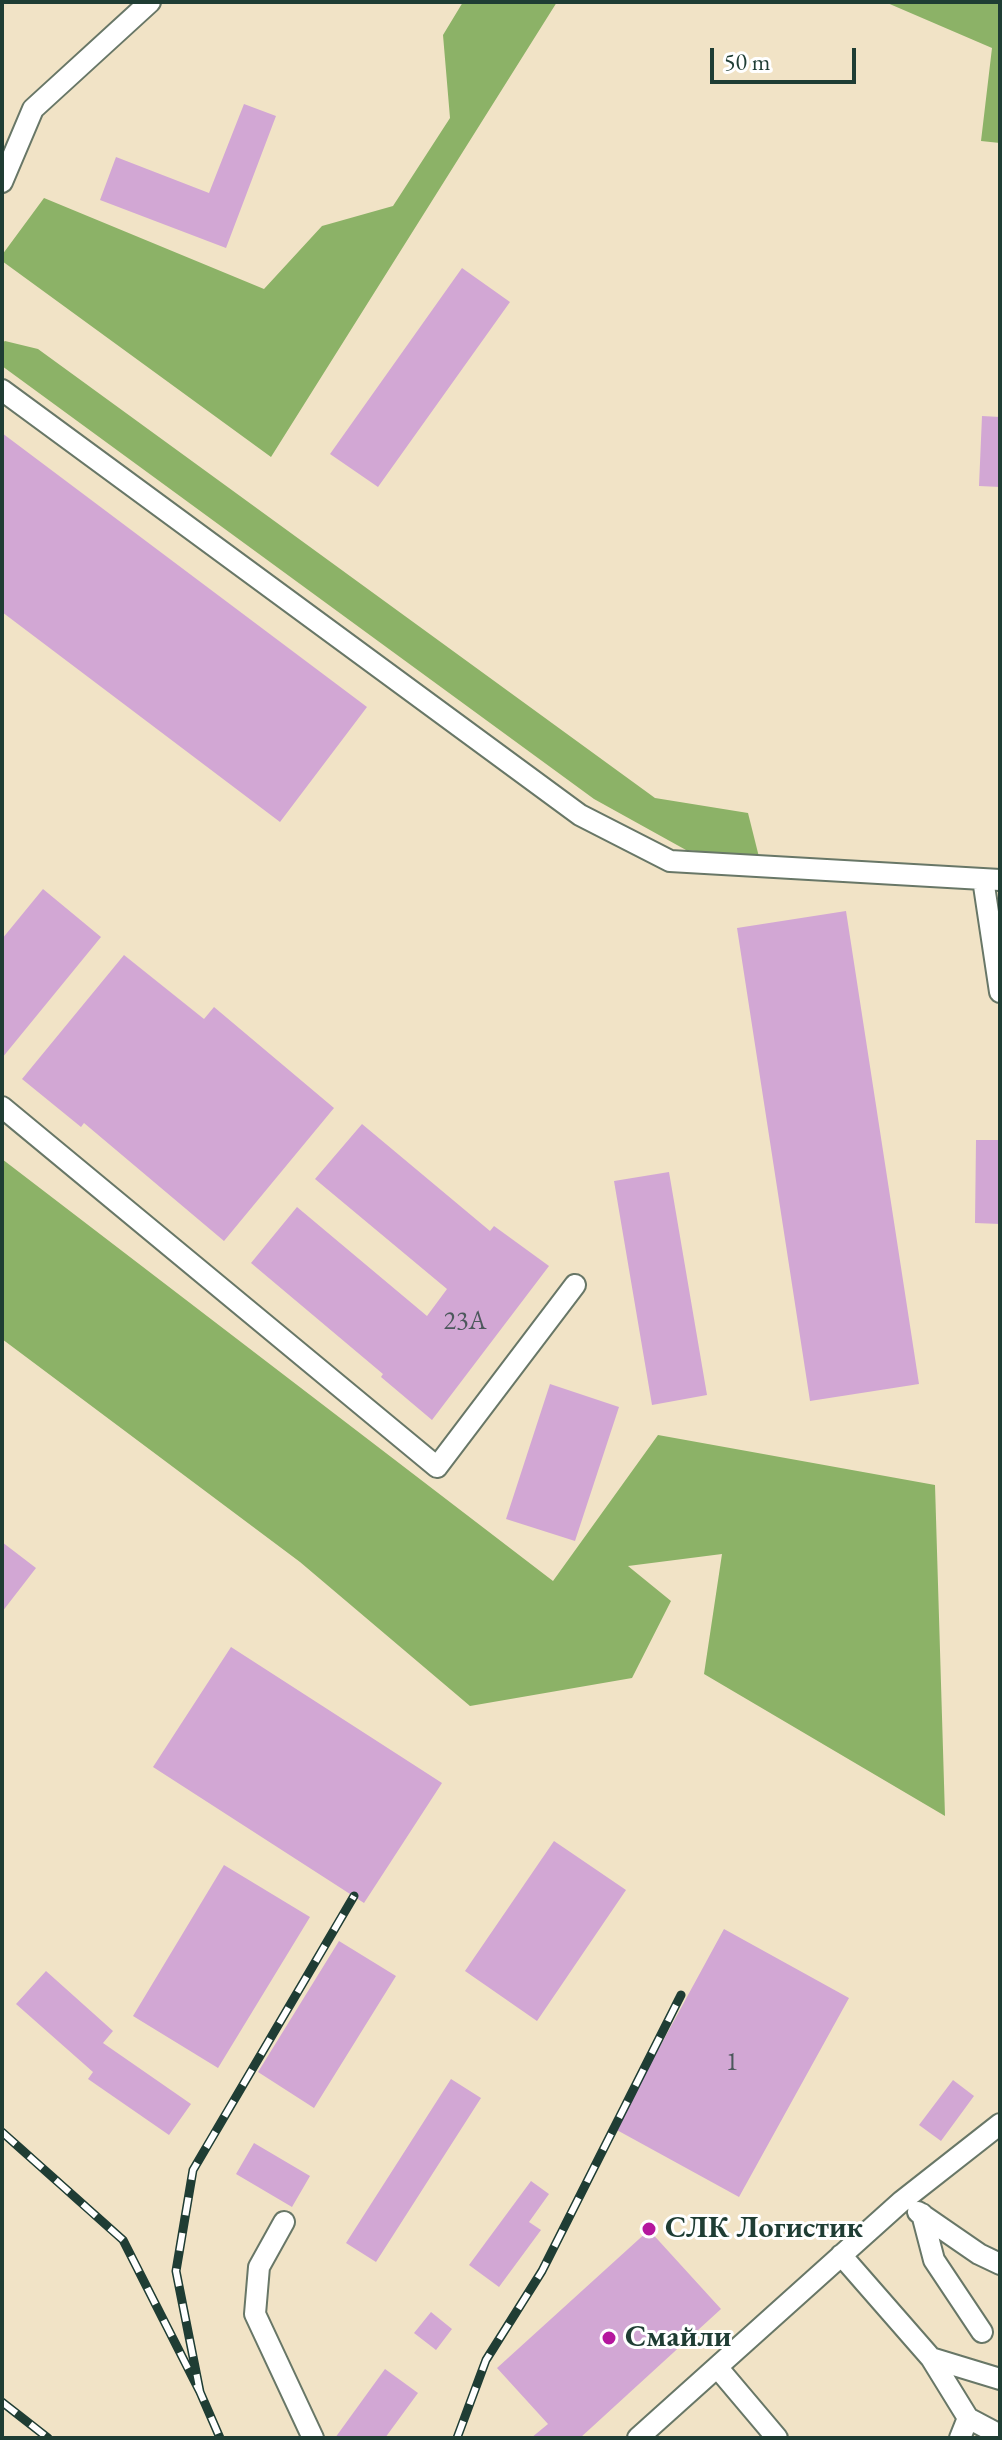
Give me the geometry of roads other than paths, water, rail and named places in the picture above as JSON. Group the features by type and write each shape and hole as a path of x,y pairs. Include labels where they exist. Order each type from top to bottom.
{"street":[{"path":"2,182 33,109 150,2"},
{"path":"2,390 580,815 670,861 992,880 1000,992"},
{"path":"2,1107 437,1467 575,1285"},
{"path":"638,2438 902,2201 1000,2124"},
{"path":"902,2201 979,2254 1000,2264"},
{"path":"922,2214 934,2260 982,2332"},
{"path":"284,2222 259,2267 255,2314 313,2438"},
{"path":"841,2255 931,2358 968,2418 1000,2435"},
{"path":"931,2358 1000,2379"},
{"path":"717,2367 777,2438"},
{"path":"960,2438 968,2418"}],"railway":[{"path":"200,2392 176,2271 193,2170 354,1896"},
{"path":"457,2438 486,2360 542,2271 681,1995"},
{"path":"2,2132 123,2240 220,2438"},
{"path":"2,2402 48,2438"}],"place":[{"name":"СЛК Логистик","path":"649,2229"},
{"name":"Смайли","path":"609,2338"}]}
